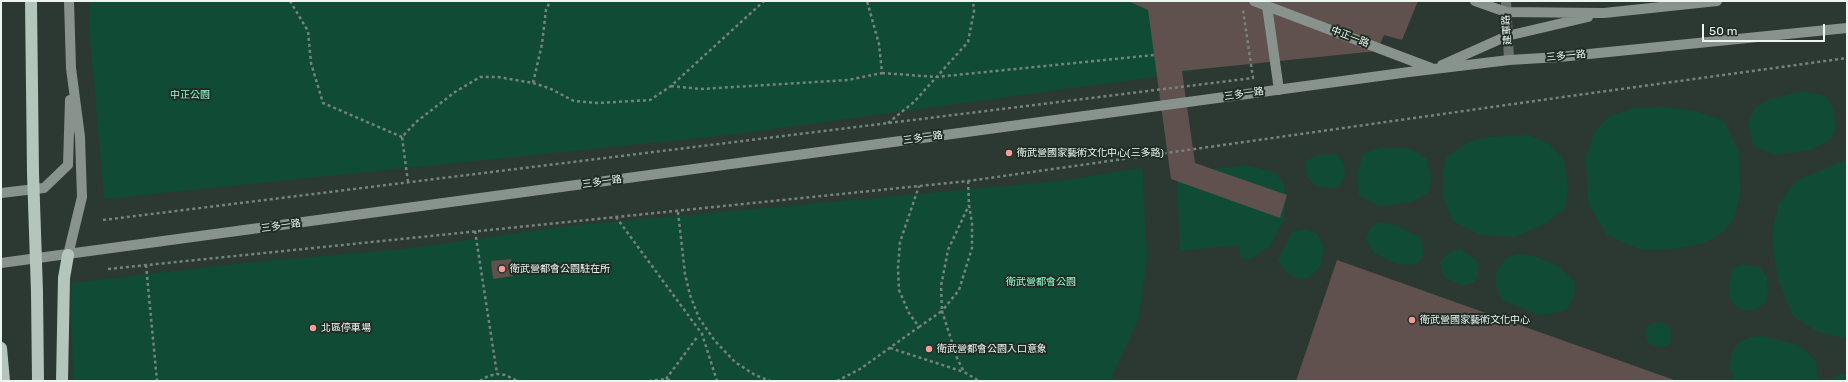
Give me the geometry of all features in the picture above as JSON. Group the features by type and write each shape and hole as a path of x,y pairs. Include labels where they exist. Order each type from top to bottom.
{"highway":[{"path":"31,1 38,381"},
{"path":"62,381 64,278 68,255"},
{"path":"1,348 4,381"}],"street":[{"path":"1,193 44,188 68,165 71,68 69,1"},
{"name":"中正一路","path":"1254,1 1433,69"},
{"path":"1475,1 1506,12 1604,13 1717,1"},
{"name":"建軍路","path":"1506,1 1509,60"},
{"path":"1267,6 1279,90"},
{"path":"1433,69 1507,36 1604,13"},
{"name":"三多一路","path":"1,263 1433,69 1509,60 1583,55 1847,28"},
{"path":"68,255 82,197 80,137 71,68"}],"path":[{"path":"290,1 308,31 311,63 323,103 402,137"},
{"path":"533,83 542,44 546,10 550,1"},
{"path":"402,137 416,122 455,92 480,78 498,77 533,83 549,88 574,101 598,103 650,100 671,86 764,1"},
{"path":"867,1 879,44 882,73"},
{"path":"888,123 914,102 968,42 974,11 973,1"},
{"path":"103,220 1253,78 1243,10"},
{"path":"671,86 702,89 848,80 882,73 936,78 1154,55"},
{"path":"108,269 678,212 968,181 1563,96 1847,58"},
{"path":"402,137 408,182"},
{"path":"836,381 860,369 942,311 959,290 970,258 973,236 968,181"},
{"path":"919,186 900,242 898,276 899,290 909,312 919,327"},
{"path":"964,372 952,345 942,311 941,286 948,250 969,205"},
{"path":"678,212 685,274 690,295 700,318 715,341 735,362 755,375 770,381"},
{"path":"616,217 702,334 717,381"},
{"path":"476,231 497,374"},
{"path":"146,265 156,381"},
{"path":"666,379 698,336"},
{"path":"889,348 964,372 979,381"},
{"path":"480,381 488,376 497,374 505,375 518,381"},
{"path":"649,381 666,379 672,381"}],"green space":[{"name":"中正公園","path":"90,1 1137,1 1187,27 1191,72 730,135 104,199 90,37"},
{"path":"1802,91 1825,96 1833,108 1836,126 1831,139 1811,150 1775,155 1753,146 1748,123 1756,107 1770,99"},
{"path":"1664,107 1696,111 1724,121 1739,153 1740,197 1734,218 1722,233 1703,243 1675,249 1641,250 1607,235 1588,204 1586,157 1594,133 1609,116 1635,108"},
{"path":"1529,135 1549,144 1564,160 1568,189 1565,208 1546,223 1515,237 1481,235 1453,221 1443,199 1443,169 1446,158 1469,142 1490,137"},
{"path":"1381,148 1408,148 1426,158 1431,177 1428,193 1412,202 1380,206 1359,196 1357,171 1364,153"},
{"path":"1336,154 1344,163 1345,177 1338,188 1317,187 1307,177 1306,161 1317,155"},
{"path":"1847,161 1847,337 1843,338 1818,332 1793,316 1779,281 1773,251 1772,231 1779,203 1797,180"},
{"path":"1247,165 1276,173 1284,185 1286,201 1283,222 1269,247 1252,258 1241,260 1239,245 1180,251 1177,174"},
{"name":"衛武營都會公園","path":"1142,168 1147,254 1145,274 1138,320 1114,371 1112,381 73,381 71,283 254,262 403,249 569,226 1060,181"},
{"path":"1380,222 1398,226 1421,238 1424,255 1416,265 1397,264 1374,253 1366,240 1370,228"},
{"path":"1305,229 1318,234 1324,249 1321,265 1311,276 1301,280 1286,272 1278,260 1292,232"},
{"path":"1460,249 1477,261 1478,273 1475,282 1462,286 1443,276 1440,262 1449,252"},
{"path":"1517,254 1534,256 1558,266 1575,282 1574,296 1567,309 1555,313 1538,315 1502,300 1495,282 1497,271 1505,259"},
{"path":"1742,264 1759,267 1767,277 1768,292 1765,303 1755,310 1743,310 1735,306 1730,298 1730,280 1732,269"},
{"path":"1662,322 1670,327 1670,344 1663,348 1648,344 1645,330 1651,324"},
{"path":"1763,336 1798,345 1816,361 1818,381 1735,381 1730,369 1731,355 1738,343 1750,337"},
{"path":"1840,374 1847,375 1847,381 1831,381"}],"building":[{"path":"1128,1 1418,1 1402,40 1384,35 1377,51 1182,71 1195,163 1287,195 1280,218 1171,179 1148,10"},
{"name":"衛武營都會公園駐在所","path":"511,259 513,276 493,279 491,261"},
{"name":"衛武營國家藝術文化中心","path":"1337,260 1677,381 1296,381"}],"place":[{"name":"衛武營國家藝術文化中心(三多路)","path":"1009,153"},
{"name":"衛武營都會公園駐在所","path":"502,269"},
{"name":"衛武營國家藝術文化中心","path":"1412,320"},
{"name":"北區停車場","path":"313,328"},
{"name":"衛武營都會公園入口意象","path":"929,349"}]}
